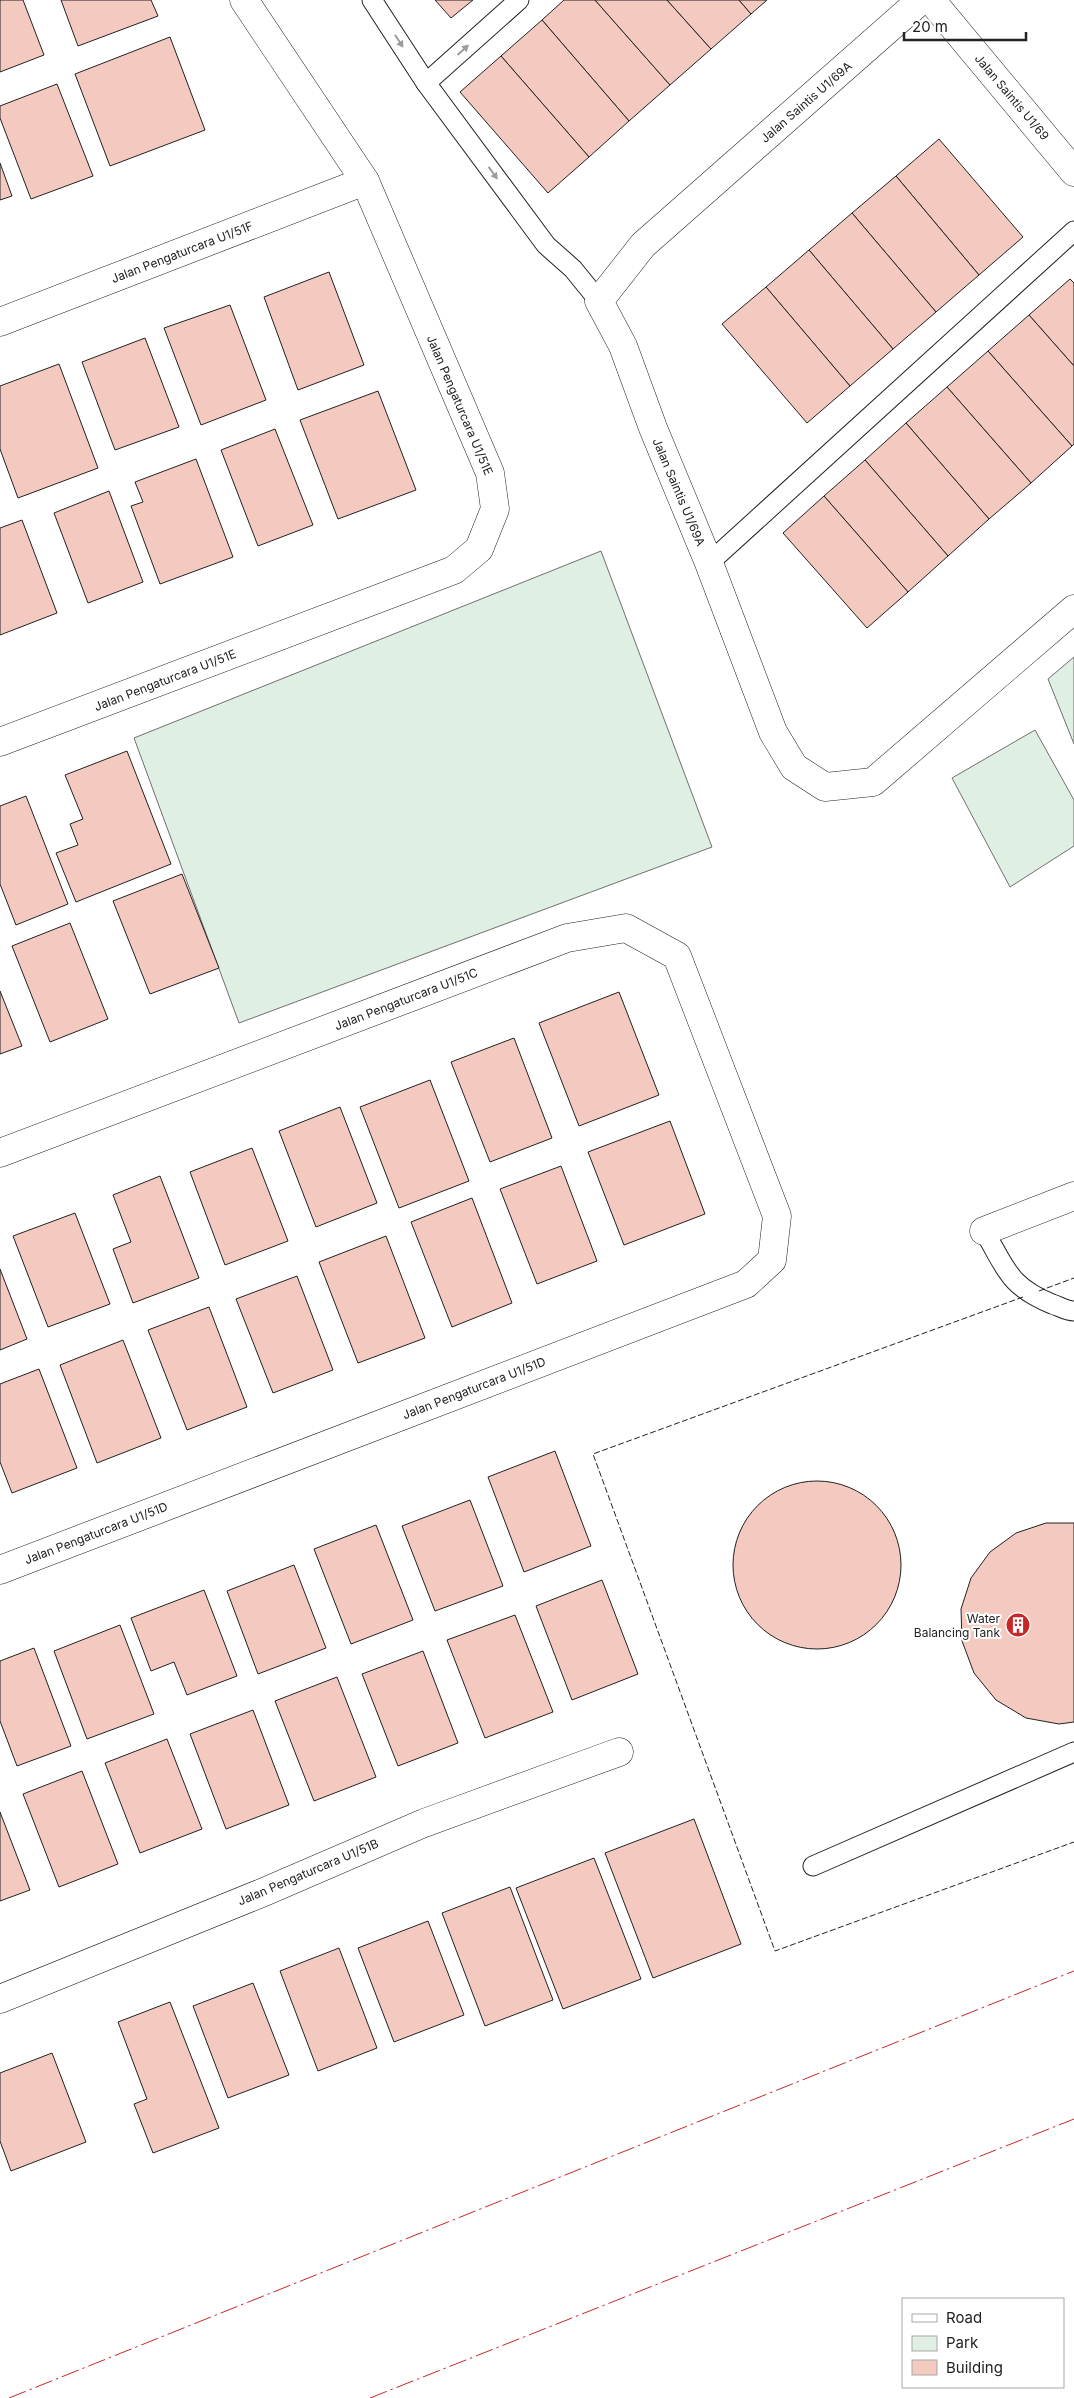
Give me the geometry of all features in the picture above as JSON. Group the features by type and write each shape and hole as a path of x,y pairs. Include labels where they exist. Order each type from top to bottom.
{"street":[{"name":"Jalan Pengaturcara U1/51E","path":"0,742 454,570 479,549 495,509 490,473 365,181 244,0"},
{"name":"Jalan Saintis U1/69A","path":"921,0 643,245 599,301 622,346 652,428 709,563 773,732 794,767 825,787 873,782 1074,609"},
{"name":"Jalan Saintis U1/69","path":"931,0 1074,172"},
{"name":"Jalan Pengaturcara U1/51F","path":"0,322 365,181"},
{"name":"Jalan Pengaturcara U1/51C","path":"0,1153 567,938 626,928 677,956 728,1089"},
{"name":"Jalan Pengaturcara U1/51D","path":"0,1570 746,1284 772,1260 777,1216 728,1089"},
{"path":"984,1231 1074,1196"},
{"name":"Jalan Pengaturcara U1/51B","path":"0,1999 264,1892 424,1822 619,1752"}],"lane":[{"path":"372,0 426,83 546,245 573,269 599,301"},
{"path":"426,83 519,0"},
{"path":"709,563 1074,231"},
{"path":"984,1231 1004,1269 1016,1284 1041,1299 1074,1311"},
{"path":"813,1866 1074,1752"}],"green space":[{"path":"601,551 712,847 239,1023 134,738"},
{"path":"1074,657 1074,744 1048,679"},
{"path":"1035,730 1074,800 1074,846 1010,887 952,778"}],"building":[{"path":"0,0 23,0 44,55 0,72"},
{"path":"61,0 151,0 158,16 78,46"},
{"path":"435,0 473,0 451,18"},
{"path":"564,0 595,0 670,85 629,121 542,20"},
{"path":"595,0 667,0 711,49 670,85"},
{"path":"667,0 739,0 751,14 711,49"},
{"path":"739,0 767,0 751,14"},
{"path":"542,20 629,121 589,157 501,56"},
{"path":"170,37 205,130 110,166 75,74"},
{"path":"501,56 589,157 548,193 460,92"},
{"path":"57,84 93,176 31,199 0,118 0,106"},
{"path":"939,139 1023,237 979,275 896,176"},
{"path":"0,163 12,196 0,200"},
{"path":"896,176 979,275 936,312 852,213"},
{"path":"852,213 936,312 893,349 809,250"},
{"path":"809,250 893,349 850,386 766,287"},
{"path":"329,272 364,365 298,390 264,297"},
{"path":"1070,279 1074,283 1074,366 1029,315"},
{"path":"766,287 850,386 807,423 722,324"},
{"path":"230,305 266,400 201,425 164,328"},
{"path":"1029,315 1074,366 1074,444 1072,446 988,351"},
{"path":"145,338 179,427 115,450 82,362"},
{"path":"988,351 1072,446 1031,483 947,387"},
{"path":"59,364 98,468 18,498 0,449 0,386"},
{"path":"947,387 1031,483 989,519 906,423"},
{"path":"378,391 416,490 338,519 300,420"},
{"path":"906,423 989,519 948,556 865,460"},
{"path":"275,429 313,525 258,546 221,450"},
{"path":"196,459 233,557 160,584 131,506 143,502 135,482"},
{"path":"865,460 948,556 908,592 824,496"},
{"path":"109,491 143,582 88,603 54,513"},
{"path":"824,496 908,592 867,628 783,533"},
{"path":"22,520 57,613 0,635 0,528"},
{"path":"127,751 171,864 76,902 56,853 78,845 70,824 83,819 65,775"},
{"path":"26,796 68,904 16,925 0,884 0,806"},
{"path":"182,874 219,968 150,994 113,901"},
{"path":"70,923 108,1019 50,1042 12,946"},
{"path":"0,991 22,1046 0,1054"},
{"path":"619,992 659,1095 579,1126 539,1023"},
{"path":"514,1038 552,1138 490,1162 451,1062"},
{"path":"430,1080 469,1181 399,1208 360,1107"},
{"path":"340,1107 377,1203 316,1227 279,1131"},
{"path":"670,1121 705,1214 624,1245 588,1152"},
{"path":"252,1148 288,1241 225,1265 190,1172"},
{"path":"561,1166 597,1261 537,1284 500,1189"},
{"path":"160,1176 199,1278 133,1303 113,1249 131,1242 113,1195"},
{"path":"472,1198 512,1303 452,1327 411,1222"},
{"path":"75,1213 110,1304 48,1327 13,1236"},
{"path":"386,1236 425,1338 358,1363 319,1262"},
{"path":"0,1269 27,1339 0,1350"},
{"path":"297,1276 333,1370 273,1393 236,1299"},
{"path":"209,1307 247,1407 187,1430 148,1330"},
{"path":"123,1340 161,1438 97,1463 60,1365"},
{"path":"39,1369 77,1468 12,1493 0,1462 0,1384"},
{"path":"555,1451 591,1546 524,1572 488,1477"},
{"path":"825,1481 849,1487 877,1505 895,1533 900,1549 900,1581 895,1597 877,1625 864,1635 841,1646 809,1649 785,1643 757,1625 747,1612 736,1589 733,1557 739,1533 757,1505 770,1495 793,1484"},
{"path":"470,1500 503,1586 435,1611 402,1526"},
{"name":"Water Balancing Tank","path":"1046,1523 1074,1523 1074,1722 1059,1724 1026,1718 996,1700 974,1673 962,1641 961,1609 971,1578 990,1552 1016,1533"},
{"path":"376,1525 413,1620 351,1644 314,1549"},
{"path":"294,1565 326,1648 258,1674 227,1591"},
{"path":"602,1580 638,1674 572,1700 536,1606"},
{"path":"204,1590 237,1676 187,1695 174,1662 151,1671 131,1618"},
{"path":"515,1615 553,1712 485,1738 447,1640"},
{"path":"120,1625 154,1714 87,1739 54,1651"},
{"path":"34,1648 71,1746 17,1766 0,1721 0,1661"},
{"path":"423,1651 458,1743 398,1766 362,1674"},
{"path":"337,1677 376,1777 314,1801 275,1701"},
{"path":"253,1710 289,1805 226,1829 190,1734"},
{"path":"167,1739 202,1829 140,1853 105,1763"},
{"path":"82,1771 118,1864 59,1887 23,1794"},
{"path":"0,1812 30,1890 0,1901"},
{"path":"694,1819 741,1944 653,1978 605,1853"},
{"path":"594,1858 641,1979 563,2009 516,1888"},
{"path":"510,1887 553,2000 485,2026 442,1913"},
{"path":"428,1921 464,2015 394,2042 358,1948"},
{"path":"339,1948 377,2048 318,2071 280,1971"},
{"path":"253,1983 289,2075 228,2098 193,2006"},
{"path":"170,2002 219,2128 153,2153 134,2104 147,2099 118,2022"},
{"path":"52,2053 86,2142 11,2171 0,2141 0,2073"}],"fence":[{"path":"1039,1291 1074,1278"},
{"path":"1023,1297 593,1454 775,1951 1074,1842"}],"power":[{"path":"9,2398 1074,1971"},
{"path":"370,2398 1074,2119"}],"place":[{"name":"Water Balancing Tank","path":"1018,1625"}]}
